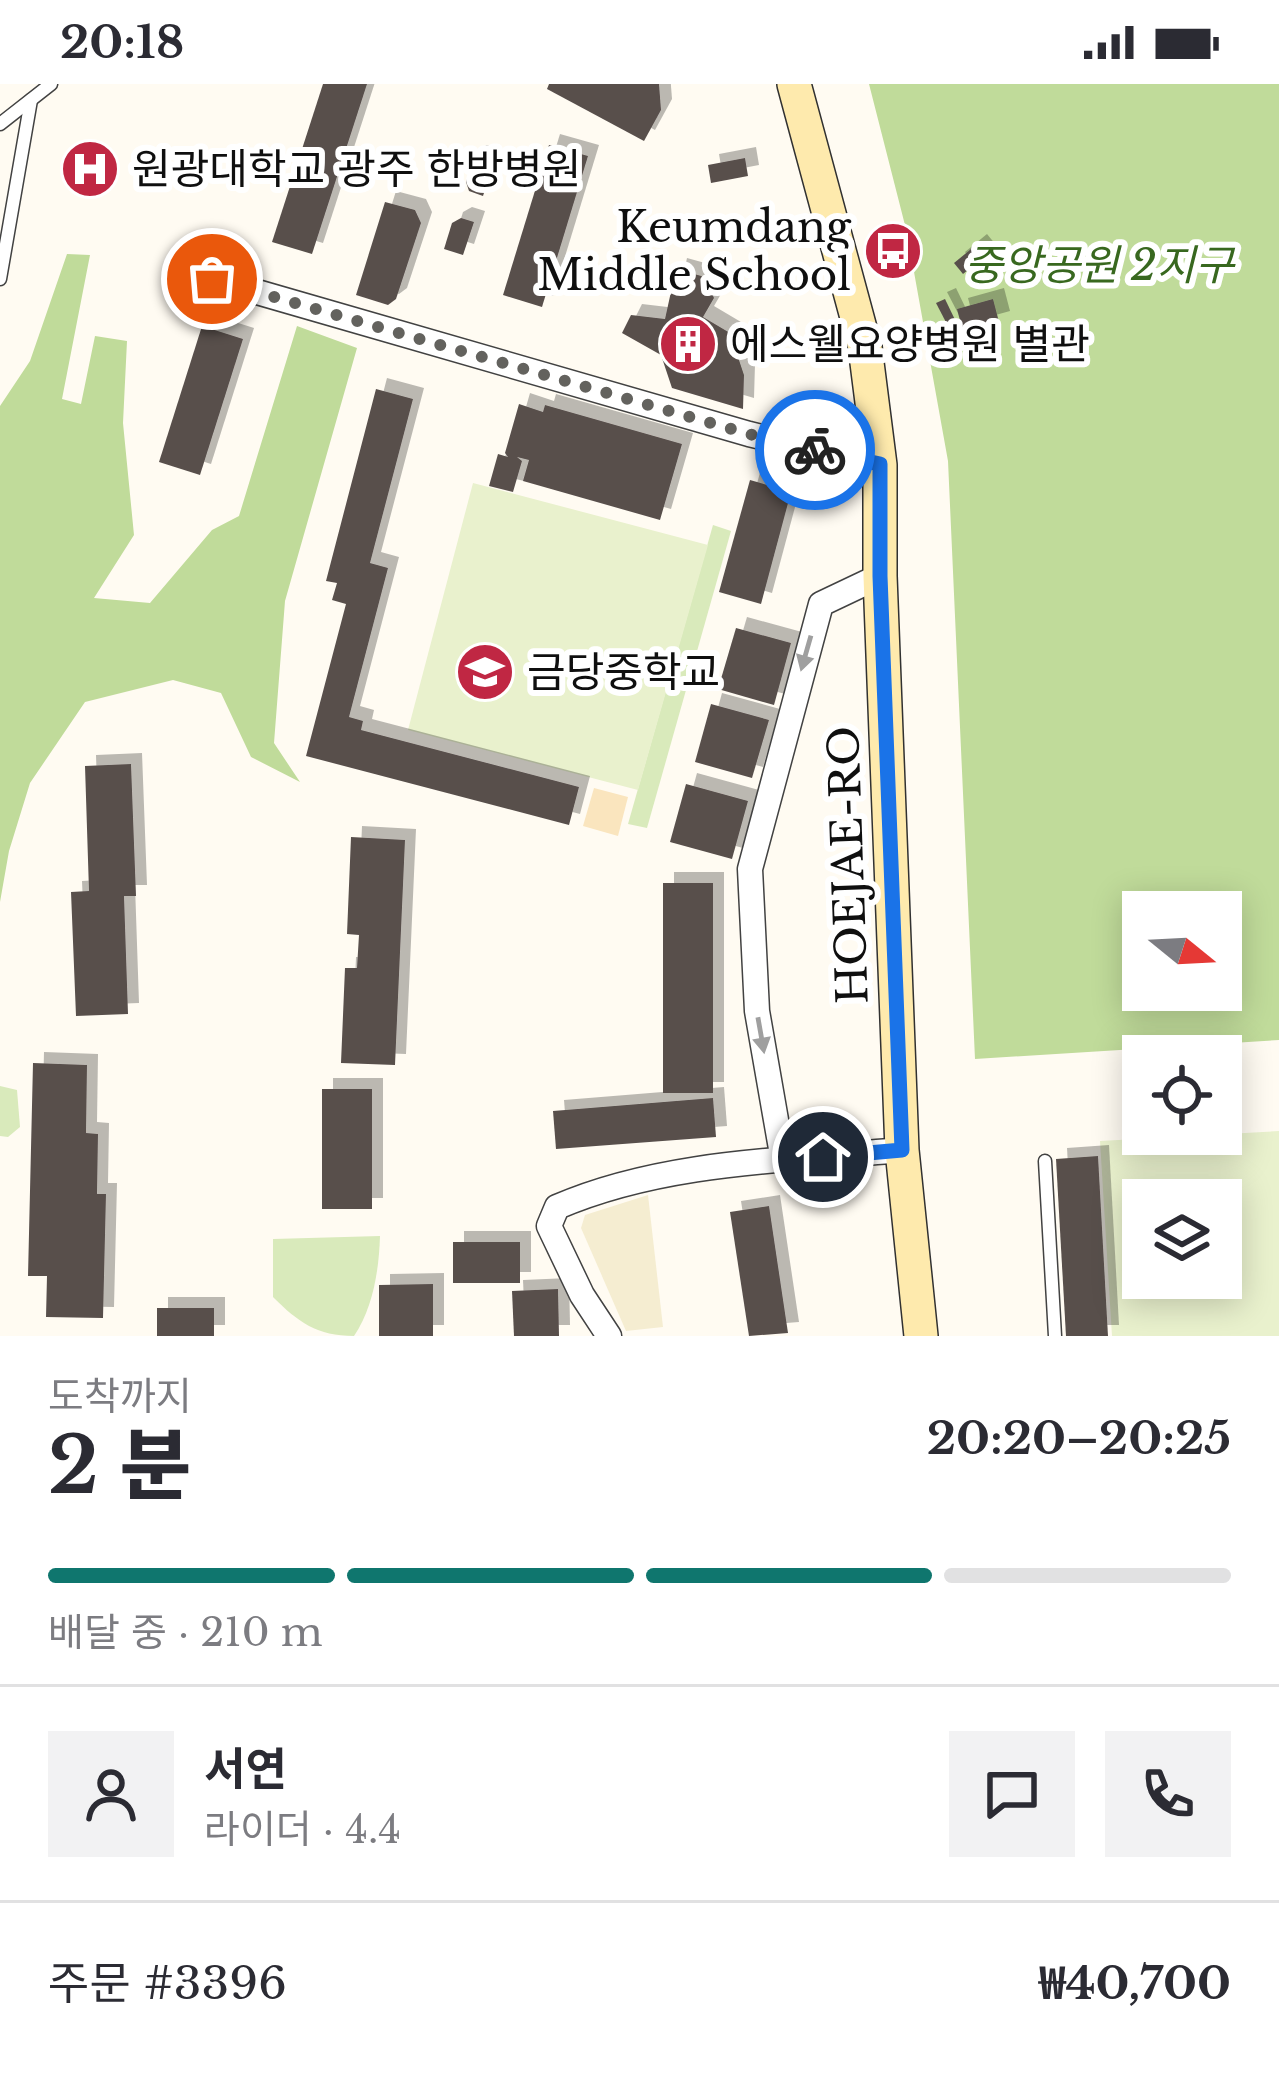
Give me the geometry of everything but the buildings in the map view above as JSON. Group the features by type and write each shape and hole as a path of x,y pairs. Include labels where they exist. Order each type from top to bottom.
{"main road":[{"name":"HOEJAE-RO","path":"794,84 865,347 880,464 902,1150 921,1336"}],"street":[{"path":"212,279 749,434 880,464"},
{"name":"HOEJAE-RO","path":"782,1160 757,1011 749,869 820,604 880,576"},
{"path":"609,1336 582,1295 549,1226 557,1207 592,1192 663,1177 902,1150"}],"lane":[{"path":"0,124 51,84"},
{"path":"0,279 31,100"},
{"path":"1045,1161 1055,1336"}],"shaded area":[{"path":"648,1195 663,1327 626,1331 581,1228 585,1215"}],"green space":[{"name":"중앙공원 2지구","path":"869,84 1279,84 1279,1040 1242,1042 1242,1035 1122,1035 1122,1050 975,1059 948,461 907,233"},
{"path":"67,254 90,255 62,399 81,404 95,336 127,341 123,423 134,535 94,598 150,603 212,530 239,516 297,326 357,348 285,601 274,743 300,782 251,757 221,693 173,680 85,702 30,783 9,851 0,902 0,406 30,361"},
{"path":"473,483 708,545 638,790 408,730"},
{"path":"713,525 731,531 647,828 628,824"},
{"path":"0,1086 17,1090 20,1127 8,1137 0,1136"},
{"path":"1279,1131 1279,1336 1112,1336 1100,1141 1122,1140 1122,1155 1242,1155 1242,1133"},
{"path":"380,1236 374,1288 354,1336 309,1326 273,1297 273,1239"}],"sand":[{"path":"594,788 628,797 618,836 583,826"}],"way so far":[{"path":"212,279 815,450"}],"place":[{"name":"원광대학교 광주 한방병원","path":"90,169"},
{"name":"Keumdang Middle School","path":"893,251"},
{"name":"에스웰요양병원 별관","path":"688,344"},
{"name":"금당중학교","path":"485,672"}],"route":[{"path":"815,450 880,464 902,1150 823,1157"}]}
